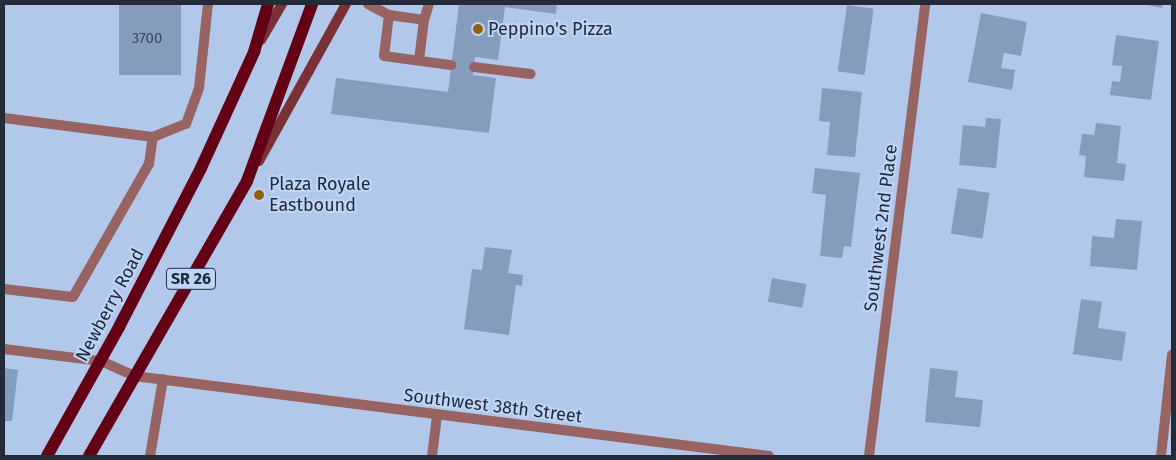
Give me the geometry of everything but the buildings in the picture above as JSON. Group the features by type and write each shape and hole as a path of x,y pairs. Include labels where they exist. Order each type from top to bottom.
{"main road":[{"name":"SR 26","path":"254,52 267,4"},
{"path":"254,52 282,4"},
{"name":"SR 26","path":"90,456 247,181 312,4"},
{"path":"247,181 294,101 346,4"},
{"name":"Newberry Road","path":"47,456 101,361 201,168 254,52"}],"street":[{"path":"4,118 153,136 186,124 199,88 208,4"},
{"path":"368,4 389,15 424,20"},
{"path":"419,60 424,20 429,4"},
{"name":"Southwest 2nd Place","path":"869,456 925,4"},
{"path":"389,15 384,56 451,65"},
{"path":"474,67 531,74"},
{"path":"4,289 73,297 149,164 153,136"},
{"name":"Southwest 38th Street","path":"4,349 101,361 134,376 707,453 769,456"},
{"path":"1161,456 1172,355"},
{"path":"150,456 163,379"},
{"path":"432,456 437,416"}],"place":[{"name":"Peppino's Pizza","path":"478,29"},
{"name":"Plaza Royale Eastbound","path":"259,195"}]}
